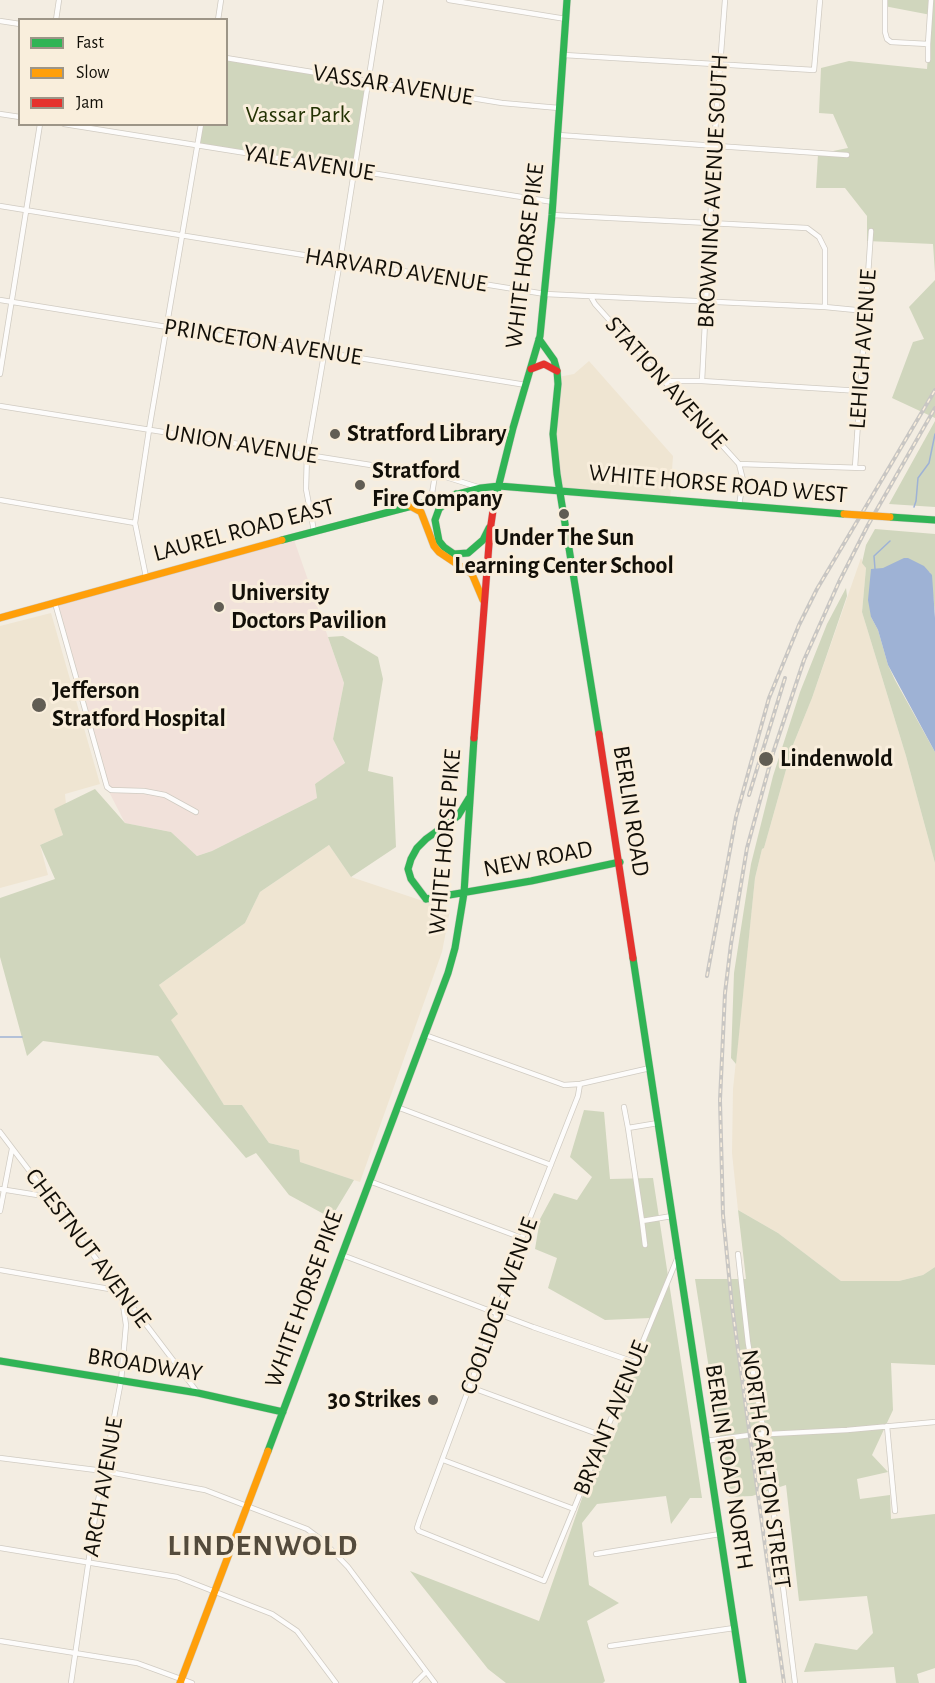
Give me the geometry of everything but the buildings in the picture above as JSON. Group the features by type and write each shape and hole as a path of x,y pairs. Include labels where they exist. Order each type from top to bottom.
{"main road":[{"name":"WHITE HORSE PIKE","path":"181,1681 425,1035 455,948 464,893 484,604 492,522 513,428 539,339 552,215 567,0"},
{"path":"539,339 554,360 557,371"},
{"path":"531,369 544,364 557,371"},
{"name":"BERLIN ROAD","path":"557,371 558,384 553,434 560,490 620,862 678,1256"},
{"name":"WHITE HORSE ROAD WEST","path":"499,486 935,520"},
{"name":"LAUREL ROAD EAST","path":"0,618 314,531 456,494 499,486"},
{"path":"456,494 439,509 435,520 439,541 448,552 468,554 483,540 492,522"},
{"path":"410,506 421,512 431,540 439,552 472,574 484,604"},
{"name":"NEW ROAD","path":"471,795 458,816 426,839 411,859 408,868 411,879 426,898 464,893 620,862"},
{"name":"BERLIN ROAD NORTH","path":"678,1256 743,1683"},
{"name":"BROADWAY","path":"0,1361 198,1393 283,1412"}],"street":[{"path":"56,18 59,0"},
{"path":"218,18 221,0"},
{"path":"314,531 306,489 307,454 381,0"},
{"path":"449,0 566,19"},
{"name":"BROWNING AVENUE SOUTH","path":"702,381 714,146 725,0"},
{"path":"564,55 814,70 820,0"},
{"path":"885,0 887,39 891,42 928,44"},
{"path":"928,60 931,0"},
{"path":"0,21 18,24"},
{"name":"VASSAR AVENUE","path":"228,58 502,103 560,108"},
{"path":"0,114 18,117"},
{"path":"0,374 39,126"},
{"name":"YALE AVENUE","path":"77,126 553,202"},
{"path":"146,578 135,523 148,430 201,126"},
{"path":"558,135 847,155"},
{"name":"HARVARD AVENUE","path":"0,206 545,294 825,307 866,311"},
{"path":"552,215 807,228 819,237 825,249 825,307"},
{"name":"LEHIGH AVENUE","path":"855,467 871,231"},
{"name":"STATION AVENUE","path":"591,297 663,381 739,464 743,480 739,506"},
{"name":"PRINCETON AVENUE","path":"0,300 526,385"},
{"path":"663,381 702,381 860,391"},
{"name":"UNION AVENUE","path":"0,406 435,475 481,488"},
{"path":"739,464 863,468"},
{"path":"431,501 435,475"},
{"path":"0,500 135,523"},
{"path":"54,603 106,787 117,791 144,791 165,795 196,812"},
{"path":"425,1035 564,1085 580,1084 650,1068"},
{"name":"COOLIDGE AVENUE","path":"544,1581 417,1528 497,1313 522,1238 578,1096 580,1084"},
{"path":"397,1107 551,1165"},
{"path":"624,1107 645,1245"},
{"path":"628,1128 658,1124"},
{"name":"CHESTNUT AVENUE","path":"0,1132 198,1393"},
{"path":"0,1211 2,1189 12,1148"},
{"path":"369,1181 522,1238"},
{"path":"2,1189 50,1197"},
{"path":"642,1221 672,1216"},
{"name":"NORTH CARLTON STREET","path":"738,1254 748,1343 764,1434 795,1683"},
{"path":"342,1255 634,1362"},
{"name":"BRYANT AVENUE","path":"544,1581 678,1256"},
{"path":"0,1270 121,1291"},
{"name":"ARCH AVENUE","path":"71,1683 95,1517 122,1381 126,1325 121,1291"},
{"path":"470,1387 603,1436"},
{"path":"705,1441 764,1434 847,1430 935,1422"},
{"path":"887,1426 895,1511"},
{"path":"0,1458 104,1472 194,1488 307,1529 323,1541 363,1585 435,1683"},
{"path":"443,1460 574,1509"},
{"path":"596,1554 720,1534"},
{"path":"0,1548 177,1577 272,1614 297,1631 336,1683"},
{"path":"610,1646 734,1628"},
{"path":"0,1641 137,1663 181,1681 192,1683"},
{"path":"415,1683 426,1672"}],"shaded area":[{"path":"589,361 673,456 670,499 560,490 553,434 558,377 574,374"},
{"path":"293,537 344,683 333,739 345,764 315,784 317,798 212,851 197,856 171,832 125,823 104,782 55,603"},
{"path":"861,558 866,568 862,612 906,756 935,863 935,1267 923,1275 899,1281 841,1281 778,1233 738,1210 732,1153 733,1089 755,878 793,745"},
{"name":"Jefferson Stratford Hospital","path":"51,613 100,784 65,794 66,805 54,809 63,835 40,845 48,875 0,888 0,626"},
{"path":"329,845 351,877 450,910 442,952 360,1182 299,1162 299,1150 269,1143 242,1105 224,1105 170,1020 159,985 245,923 260,892"}],"green space":[{"path":"885,0 935,0 935,273 933,244 867,241 867,216 845,188 816,188 818,154 848,148 833,114 819,113 821,68 849,61 927,69 931,15 884,6"},
{"name":"Vassar Park","path":"228,58 368,81 354,170 198,145 201,126 228,126"},
{"path":"935,280 935,418 892,398 913,342 924,339 909,307"},
{"path":"935,421 935,507 889,504"},
{"path":"875,529 935,534 935,612 930,572 875,569 871,617 878,630 895,680 935,752 935,863 906,756 862,612 866,568 862,563 866,545"},
{"path":"846,588 847,596 812,698 793,745 755,878 736,1064 731,1058 734,973 751,864 773,776 800,692 827,624"},
{"path":"343,636 378,657 383,679 368,771 393,777 396,847 351,877 329,845 260,892 245,923 159,985 178,1014 171,1020 224,1105 242,1105 269,1143 299,1150 300,1162 354,1180 331,1218 289,1195 256,1153 246,1158 158,1056 43,1041 27,1056 0,957 0,898 55,879 40,845 63,835 54,809 95,789 125,823 171,832 197,856 212,851 317,798 315,784 345,763 333,739 344,683 328,637"},
{"path":"584,1110 604,1112 610,1179 653,1178 702,1498 690,1498 671,1524 666,1496 597,1504 582,1523 589,1585 619,1603 587,1621 605,1681 603,1683 506,1683 488,1669 410,1571 539,1621 594,1464 615,1435 631,1372 650,1318 605,1320 548,1288 557,1258 535,1249 540,1219 554,1193 577,1200 592,1177 570,1157"},
{"path":"738,1210 778,1233 841,1281 899,1281 923,1275 935,1267 935,1365 891,1363 893,1410 872,1455 888,1472 857,1479 860,1499 890,1495 891,1519 935,1514 935,1668 917,1674 919,1683 896,1683 894,1667 804,1672 815,1643 857,1650 873,1633 867,1596 799,1601 786,1485 752,1496 729,1497 695,1279 746,1279"}],"water":[{"path":"904,558 924,566 932,575 935,618 935,752 888,665 878,630 871,617 868,600 871,569 883,568"}],"waterway":[{"path":"914,507 918,478 929,463 935,434"},
{"path":"875,569 874,556 890,541"},
{"path":"0,1037 22,1037"}],"railway":[{"path":"707,976 736,817 769,698 799,625 817,589 935,390"},
{"path":"784,1683 732,1306 723,1215 720,1100 725,993 747,848 773,753 804,660 868,525 935,408"},
{"path":"749,795 785,678"}],"traffic: fast":[{"path":"494,504 540,336 552,215 567,0"},
{"path":"539,339 554,360 557,371"},
{"path":"557,371 558,384 553,434 557,474 599,734"},
{"path":"282,540 481,488 499,486 844,514"},
{"path":"456,494 439,509 435,520 439,541 444,547 454,554 468,553 483,540 489,528"},
{"path":"890,517 935,520"},
{"path":"268,1451 448,973 455,948 464,893 474,738"},
{"path":"426,899 411,879 408,869 411,859 426,839 458,816 469,798"},
{"path":"426,899 531,881 620,862"},
{"path":"633,958 743,1683"},
{"path":"0,1361 198,1393 283,1412"}],"traffic: slow":[{"path":"410,506 421,512 434,546 439,552 472,574 483,600"},
{"path":"844,514 890,517"},
{"path":"0,618 282,540"},
{"path":"180,1683 268,1451"}],"traffic: jam":[{"path":"531,369 544,364 557,371"},
{"path":"474,738 494,504"},
{"path":"599,734 633,958"}],"place":[{"name":"Stratford Library","path":"335,434"},
{"name":"Stratford Fire Company","path":"360,485"},
{"name":"Under The Sun Learning Center School","path":"564,514"},
{"name":"University Doctors Pavilion","path":"219,607"},
{"name":"Jefferson Stratford Hospital","path":"39,705"},
{"name":"Lindenwold","path":"766,759"},
{"name":"30 Strikes","path":"433,1400"}],"district":[{"name":"LINDENWOLD","path":"263,1546"}]}
